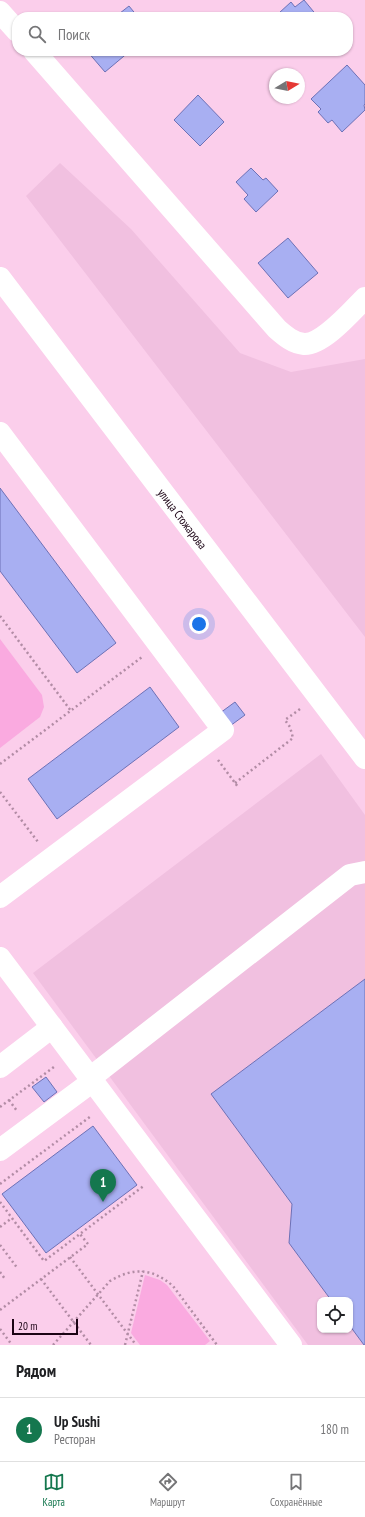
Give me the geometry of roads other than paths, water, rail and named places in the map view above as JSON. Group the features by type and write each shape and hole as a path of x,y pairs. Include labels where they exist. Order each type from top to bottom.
{"street":[{"path":"0,12 12,25"},
{"path":"38,56 277,330 290,340 305,344 320,339 335,328 365,298"},
{"name":"улица Стожарова","path":"0,278 365,758"},
{"path":"0,433 223,730 0,897"},
{"path":"0,1150 350,875 365,872"},
{"path":"0,958 291,1345"},
{"path":"0,1066 52,1027"}],"place":[{"name":"Up Sushi","path":"103,1202"}]}
